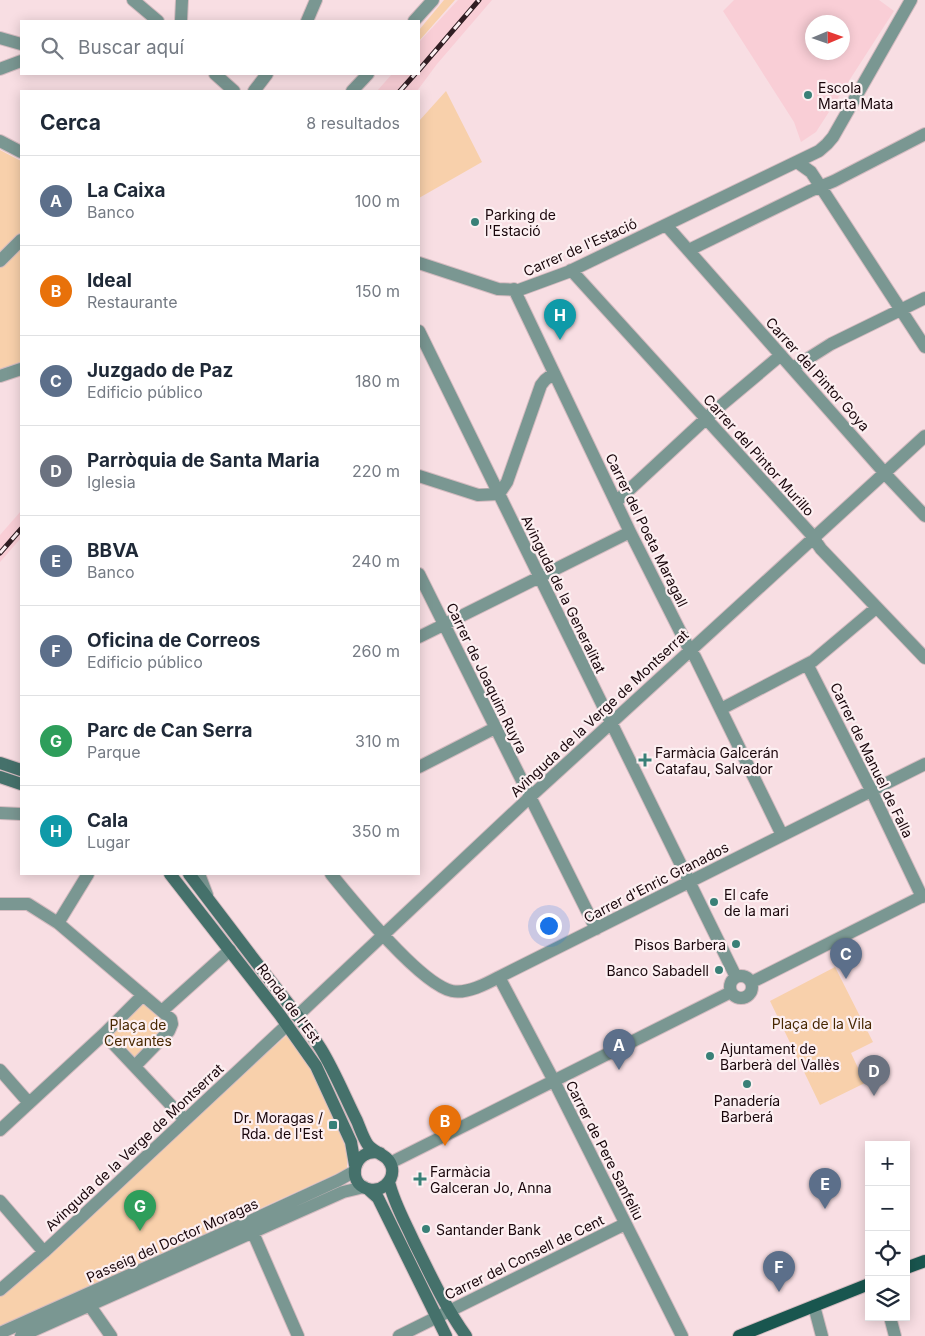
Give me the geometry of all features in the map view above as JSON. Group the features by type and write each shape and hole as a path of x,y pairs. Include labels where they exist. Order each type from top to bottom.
{"main road":[{"path":"910,1267 925,1261"},
{"path":"739,1336 865,1286"}],"street":[{"path":"133,0 157,20"},
{"path":"181,20 182,0"},
{"path":"307,20 316,0"},
{"path":"415,20 433,0"},
{"name":"Carrer de l'Estació","path":"420,263 498,290 519,290 571,270 819,151 833,136 911,0"},
{"path":"0,38 20,44"},
{"path":"0,69 20,61"},
{"path":"216,75 233,90"},
{"path":"255,90 267,75"},
{"path":"353,90 367,75"},
{"path":"689,250 834,181 925,134"},
{"path":"0,141 20,151"},
{"path":"797,162 811,172 925,347"},
{"name":"Carrer del Pintor Goya","path":"666,225 925,516"},
{"path":"0,261 20,241"},
{"name":"Carrer del Pintor Murillo","path":"571,270 814,537 821,549 925,658"},
{"name":"Carrer del Poeta Maragall","path":"514,290 630,532 721,709 782,836"},
{"path":"793,368 831,344 925,298"},
{"name":"Avinguda de la Generalitat","path":"420,333 736,976"},
{"path":"616,502 706,418 782,355"},
{"path":"0,376 20,369"},
{"path":"420,476 478,495 498,494 507,482 542,385 545,380 554,374"},
{"name":"Avinguda de la Verge de Montserrat","path":"297,1016 529,798 925,436"},
{"path":"420,637 630,532"},
{"name":"Carrer de Joaquim Ruyra","path":"420,576 529,798 596,929"},
{"path":"721,709 808,664 876,608"},
{"name":"Carrer de Manuel de Falla","path":"808,664 924,896"},
{"path":"420,766 495,728"},
{"path":"0,762 20,770"},
{"name":"Carrer d'Enric Granados","path":"332,875 383,934 425,976 451,991 460,992 478,987 499,977 925,764"},
{"path":"0,777 20,784"},
{"path":"0,813 20,814"},
{"path":"58,923 87,875"},
{"name":"Ronda de l'Est","path":"171,875 230,950 316,1066 352,1142 355,1168"},
{"name":"Ronda de l'Est","path":"190,875 297,1016 328,1060 368,1145 380,1153"},
{"name":"Ronda de l'Est","path":"199,875 210,902"},
{"path":"752,982 924,896"},
{"path":"0,904 28,904 58,923 171,1018 172,1024 169,1031 135,1066"},
{"path":"162,1011 230,950"},
{"path":"736,976 748,978 752,982 750,994 746,997 740,998 731,992 730,986 736,976"},
{"name":"Carrer de Pere Sanfeliu","path":"499,977 554,1081 682,1336"},
{"path":"390,1163 731,992"},
{"path":"0,1130 104,1034 143,995"},
{"name":"Avinguda de la Verge de Montserrat","path":"0,1290 44,1252 287,1025"},
{"path":"104,1034 185,1120"},
{"path":"0,1070 29,1103"},
{"path":"446,1336 378,1198 357,1180 355,1168 359,1159 365,1154 372,1152 380,1153 390,1163 392,1170 389,1182 395,1202 434,1283 466,1336"},
{"name":"Passeig del Doctor Moragas","path":"250,1228 345,1178 355,1168"},
{"path":"366,1188 381,1188 389,1182"},
{"name":"Passeig del Doctor Moragas","path":"21,1336 88,1301 250,1228 343,1192 366,1188"},
{"path":"0,1201 44,1252"},
{"name":"Carrer del Consell de Cent","path":"399,1336 625,1224"},
{"path":"250,1228 298,1336"},
{"path":"88,1301 111,1336"},
{"name":"Passeig del Doctor Moragas","path":"0,1332 88,1301"},
{"path":"814,1306 822,1336"},
{"path":"891,1321 895,1336"}],"shaded area":[{"path":"458,0 492,0 437,64 418,90 378,90 391,75 420,75 420,41"},
{"name":"Escola Marta Mata","path":"734,0 879,0 894,11 816,132 801,142 794,122 723,11"},
{"path":"20,512 20,539 0,562 0,535"}],"green space":[{"path":"444,0 455,0 420,40 420,29"},
{"path":"446,91 482,162 420,197 420,120"},
{"path":"0,150 20,160 20,374 0,381"},
{"name":"Plaça de la Vila","path":"835,967 873,1042 851,1053 865,1083 820,1105 770,1001"},
{"name":"Plaça de Cervantes","path":"144,1002 162,1018 165,1023 164,1029 133,1059 112,1035"},
{"path":"287,1035 311,1070 347,1150 347,1169 0,1327 0,1292"}],"railway":[{"path":"420,69 479,0"},
{"path":"401,90 414,75"},
{"path":"0,553 20,530"}],"place":[{"name":"Escola Marta Mata","path":"808,95"},
{"name":"Parking de l'Estació","path":"475,222"},
{"name":"Cala","path":"560,340"},
{"name":"Farmàcia Galcerán Catafau, Salvador","path":"645,760"},
{"name":"El cafe de la mari","path":"714,902"},
{"name":"Pisos Barbera","path":"736,944"},
{"name":"Banco Sabadell","path":"719,970"},
{"name":"Juzgado de Paz","path":"846,979"},
{"name":"Ajuntament de Barberà del Vallès","path":"710,1056"},
{"name":"La Caixa","path":"619,1070"},
{"name":"Panadería Barberá","path":"747,1084"},
{"name":"Parròquia de Santa Maria","path":"874,1096"},
{"name":"Dr. Moragas / Rda. de l'Est","path":"333,1125"},
{"name":"Ideal","path":"445,1146"},
{"name":"Farmàcia Galceran Jo, Anna","path":"420,1179"},
{"name":"BBVA","path":"825,1209"},
{"name":"Santander Bank","path":"426,1229"},
{"name":"Parc de Can Serra","path":"140,1231"},
{"name":"Oficina de Correos","path":"779,1292"}]}
